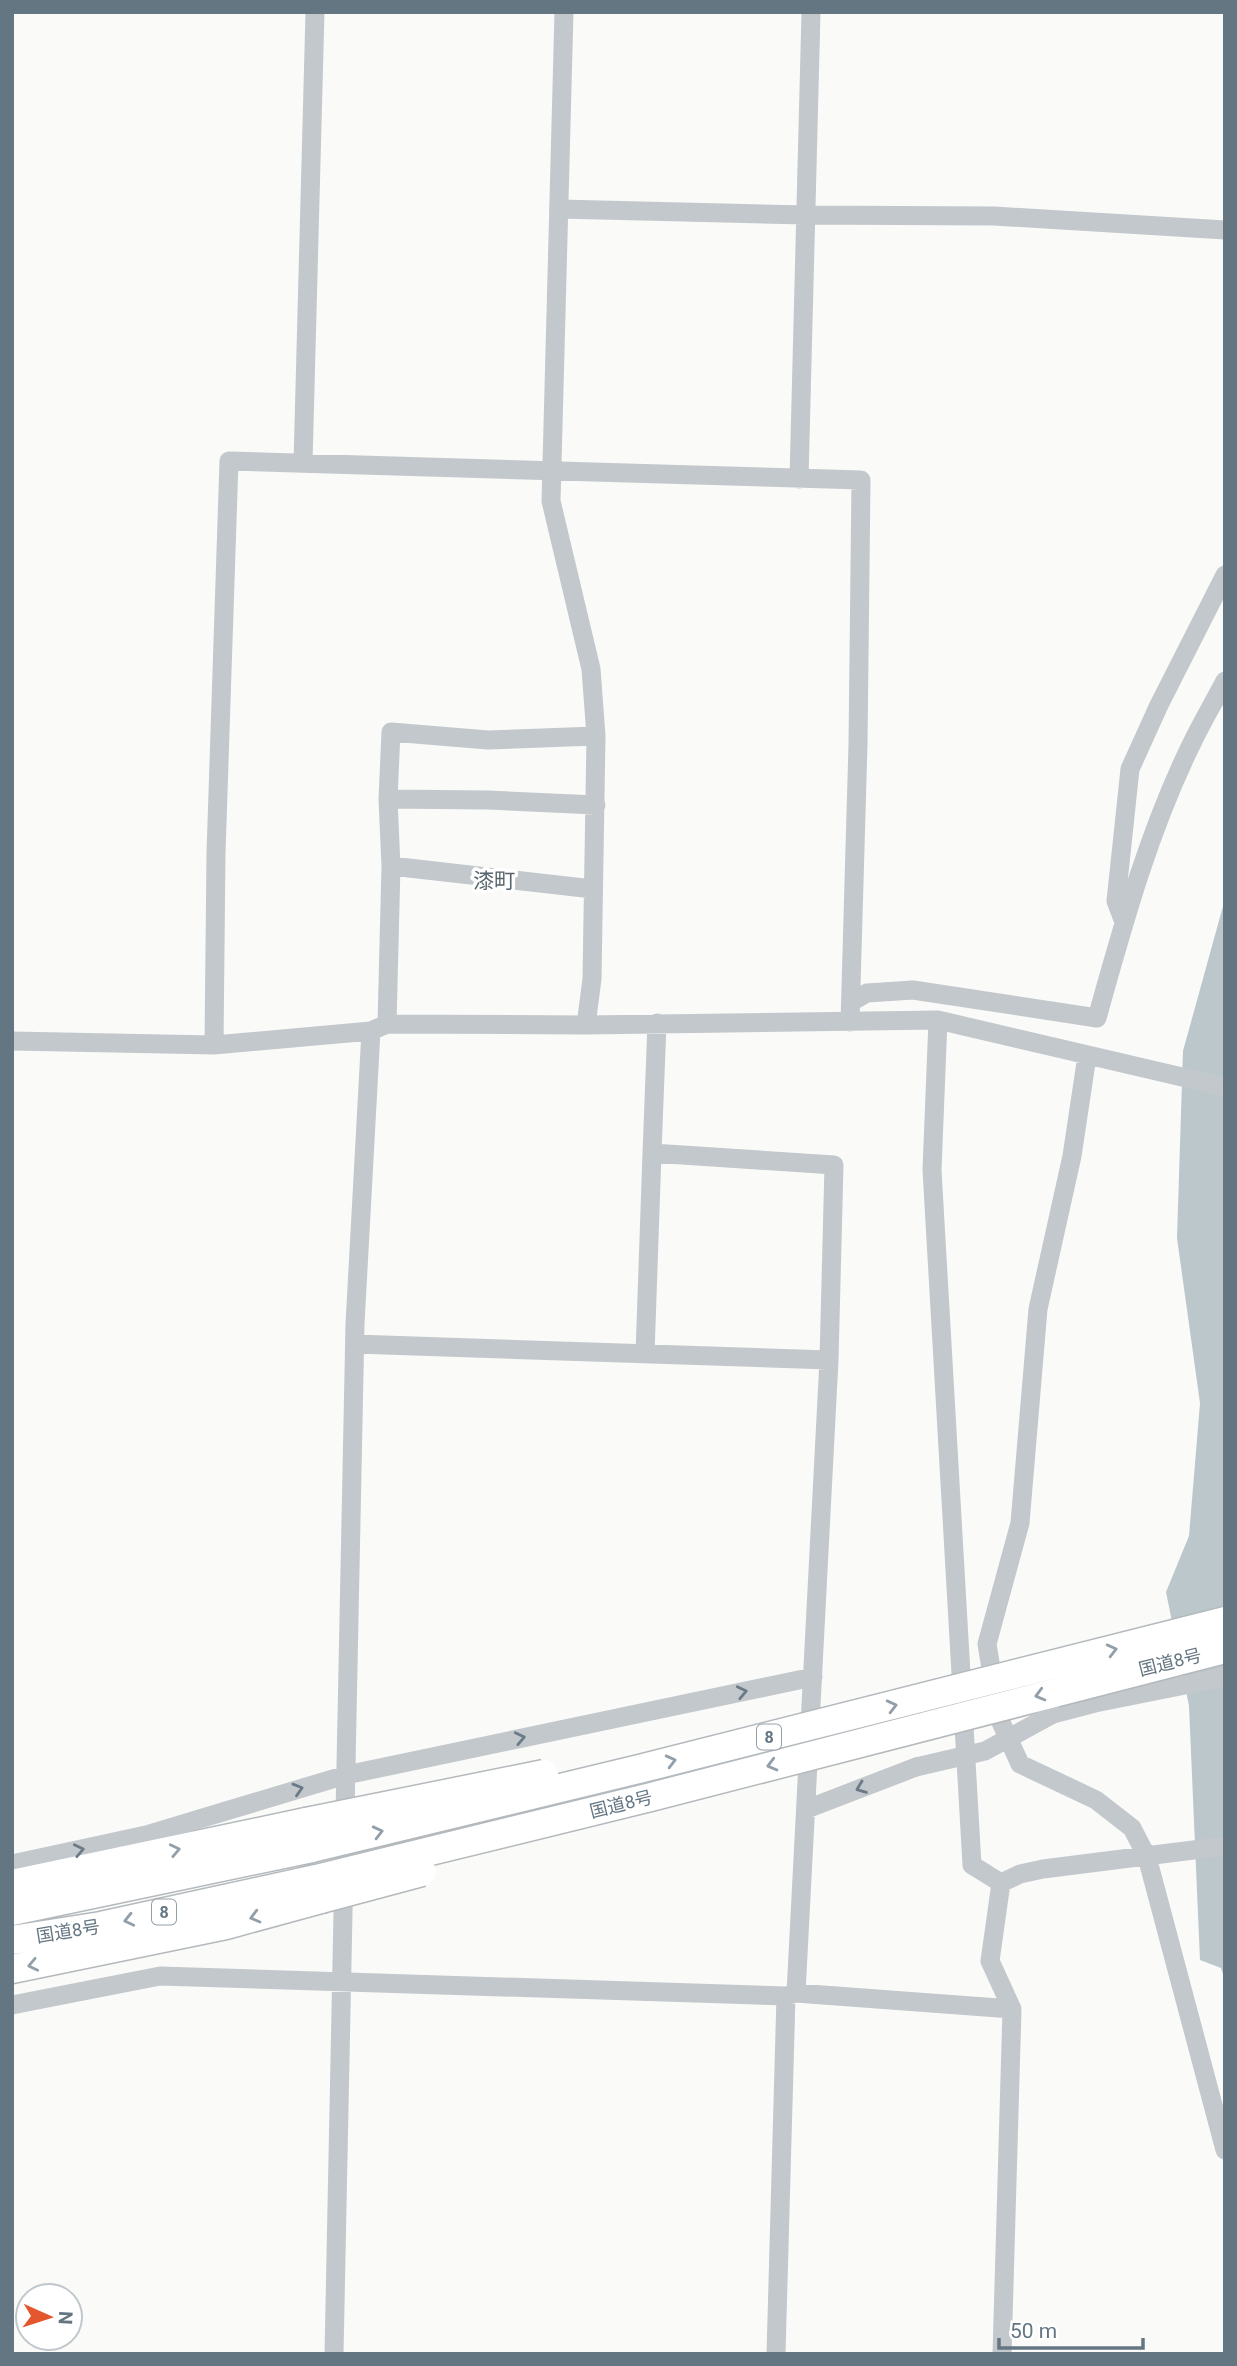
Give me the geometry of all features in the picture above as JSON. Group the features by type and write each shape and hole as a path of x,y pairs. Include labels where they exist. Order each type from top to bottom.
{"highway":[{"name":"国道8号","path":"12,1911 575,1767 639,1769 1225,1621"},
{"name":"国道8号","path":"12,1940 318,1889 651,1797 1225,1649"},
{"path":"12,1884 309,1835"},
{"path":"12,1969 226,1924 318,1889"}],"street":[{"path":"303,463 315,12"},
{"path":"564,12 550,470 551,501 591,669 596,736 592,979 586,1025"},
{"path":"799,480 811,12"},
{"path":"559,209 994,216 1225,230"},
{"path":"214,1045 216,853 229,461 861,480 858,744 850,1022"},
{"path":"1124,922 1116,901 1130,769 1159,705 1225,575"},
{"path":"851,1002 867,993 913,990 1097,1018 1124,922 1154,834 1191,744 1225,681"},
{"path":"334,2354 355,1344 391,866 388,799 391,732 488,740 596,736"},
{"path":"388,799 596,805"},
{"path":"391,866 593,888"},
{"path":"12,1041 214,1045 379,1028 938,1020 1225,1087"},
{"path":"938,1020 932,1170 972,1866 1001,1883"},
{"path":"645,1354 657,1023"},
{"path":"1095,1058 1038,1309 1020,1523 987,1644 999,1718 1020,1764 1096,1800 1132,1828 1151,1856 1225,2150"},
{"path":"652,1153 834,1165 829,1360 807,1809 791,1995 776,2354"},
{"path":"355,1344 829,1360"},
{"path":"12,1864 146,1835 345,1774 813,1677"},
{"path":"807,1809 916,1767 985,1751 1053,1714 1225,1677"},
{"path":"1001,1883 1020,1874 1044,1869 1225,1846"},
{"path":"1001,1883 990,1961 1012,2009 1002,2354"},
{"path":"12,2005 160,1976 791,1995 1012,2009"}],"shaded area":[{"path":"1225,899 1225,1980 1221,1968 1200,1960 1189,1706 1166,1592 1189,1536 1200,1403 1177,1238 1183,1051"}],"district":[{"name":"漆町","path":"494,881"}]}
